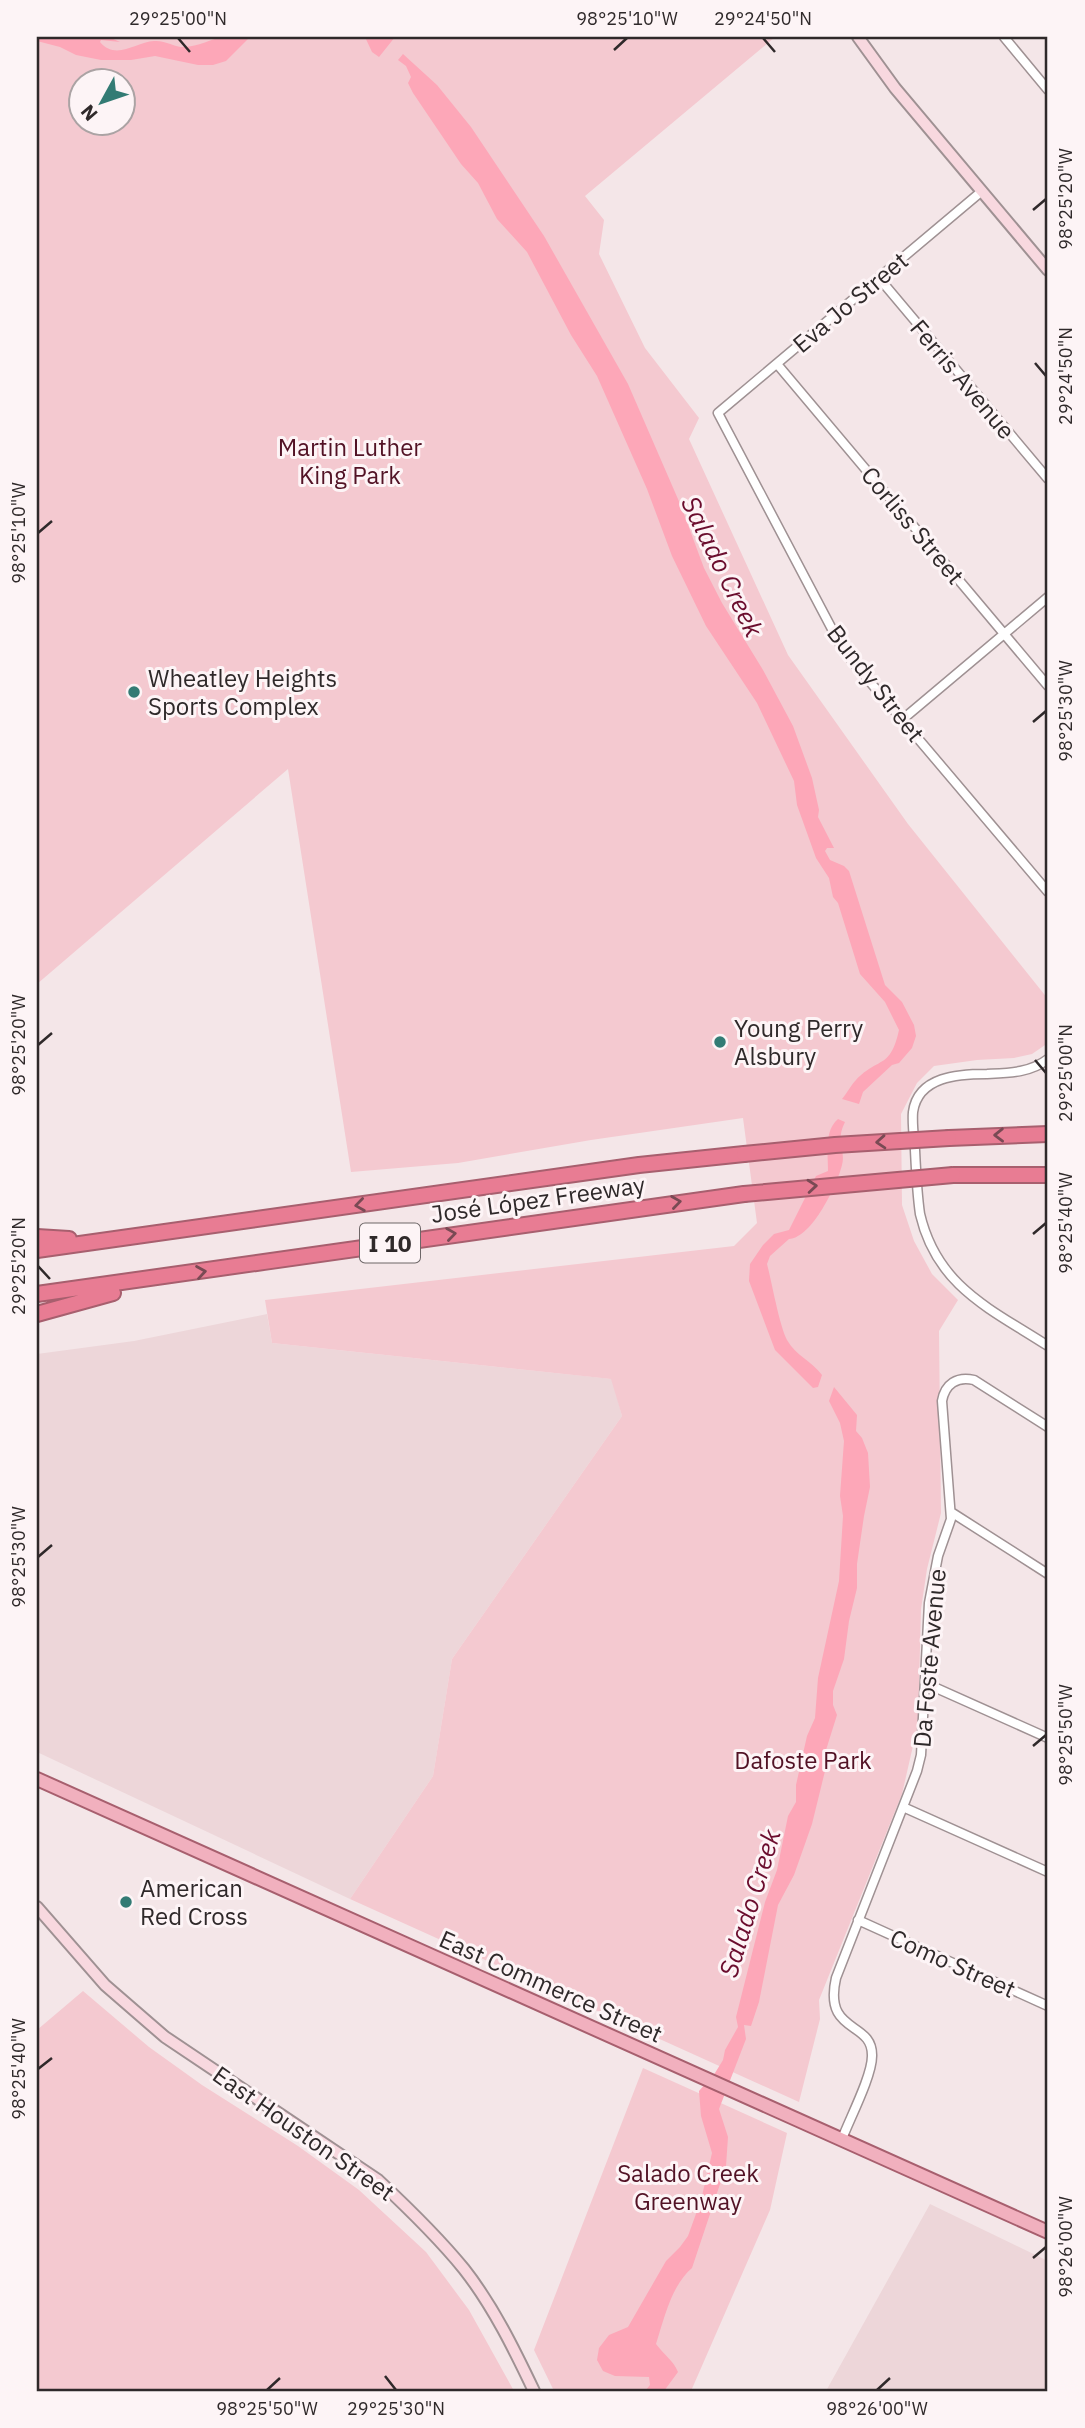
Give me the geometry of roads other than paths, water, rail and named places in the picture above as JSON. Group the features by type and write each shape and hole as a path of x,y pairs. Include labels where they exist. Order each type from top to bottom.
{"highway":[{"name":"José López Freeway","path":"37,1250 651,1164 835,1144 1048,1134"},
{"name":"José López Freeway","path":"37,1294 744,1194 953,1175 1048,1175"},
{"path":"37,1237 99,1241"},
{"path":"37,1314 171,1276"}],"main road":[{"path":"858,37 895,89 1048,270"},
{"name":"East Commerce Street","path":"37,1779 1048,2232"},
{"name":"East Houston Street","path":"37,1907 105,1984 165,2037 378,2180 432,2232 465,2271 489,2307 534,2391"}],"street":[{"path":"1004,37 1048,90"},
{"name":"Eva Jo Street","path":"718,413 982,191"},
{"name":"Ferris Avenue","path":"879,278 1048,479"},
{"name":"Corliss Street","path":"777,364 1048,686"},
{"name":"Bundy Street","path":"718,413 836,639 1048,892"},
{"path":"903,719 1048,597"},
{"path":"1048,1059 1030,1069 1007,1073 955,1075 941,1079 921,1094 913,1110 920,1214 938,1261 952,1279 970,1295 1048,1346"},
{"name":"Da Foste Avenue","path":"842,2139 869,2074 873,2054 861,2033 839,2017 833,2000 836,1978 921,1755 932,1584 951,1519 943,1394 950,1384 961,1378 982,1384 1048,1427"},
{"path":"951,1512 1048,1574"},
{"path":"925,1683 1048,1738"},
{"path":"902,1807 1048,1872"},
{"name":"Como Street","path":"858,1920 1048,2006"}],"place":[{"name":"Wheatley Heights Sports Complex","path":"134,692"},
{"name":"Young Perry Alsbury","path":"720,1042"},
{"name":"American Red Cross","path":"126,1902"}],"park label":[{"name":"Martin Luther King Park","path":"350,461"},
{"name":"Dafoste Park","path":"803,1760"},
{"name":"Salado Creek Greenway","path":"688,2187"}],"water label":[{"name":"Salado Creek","path":"723,566"},
{"name":"Salado Creek","path":"749,1903"}]}
